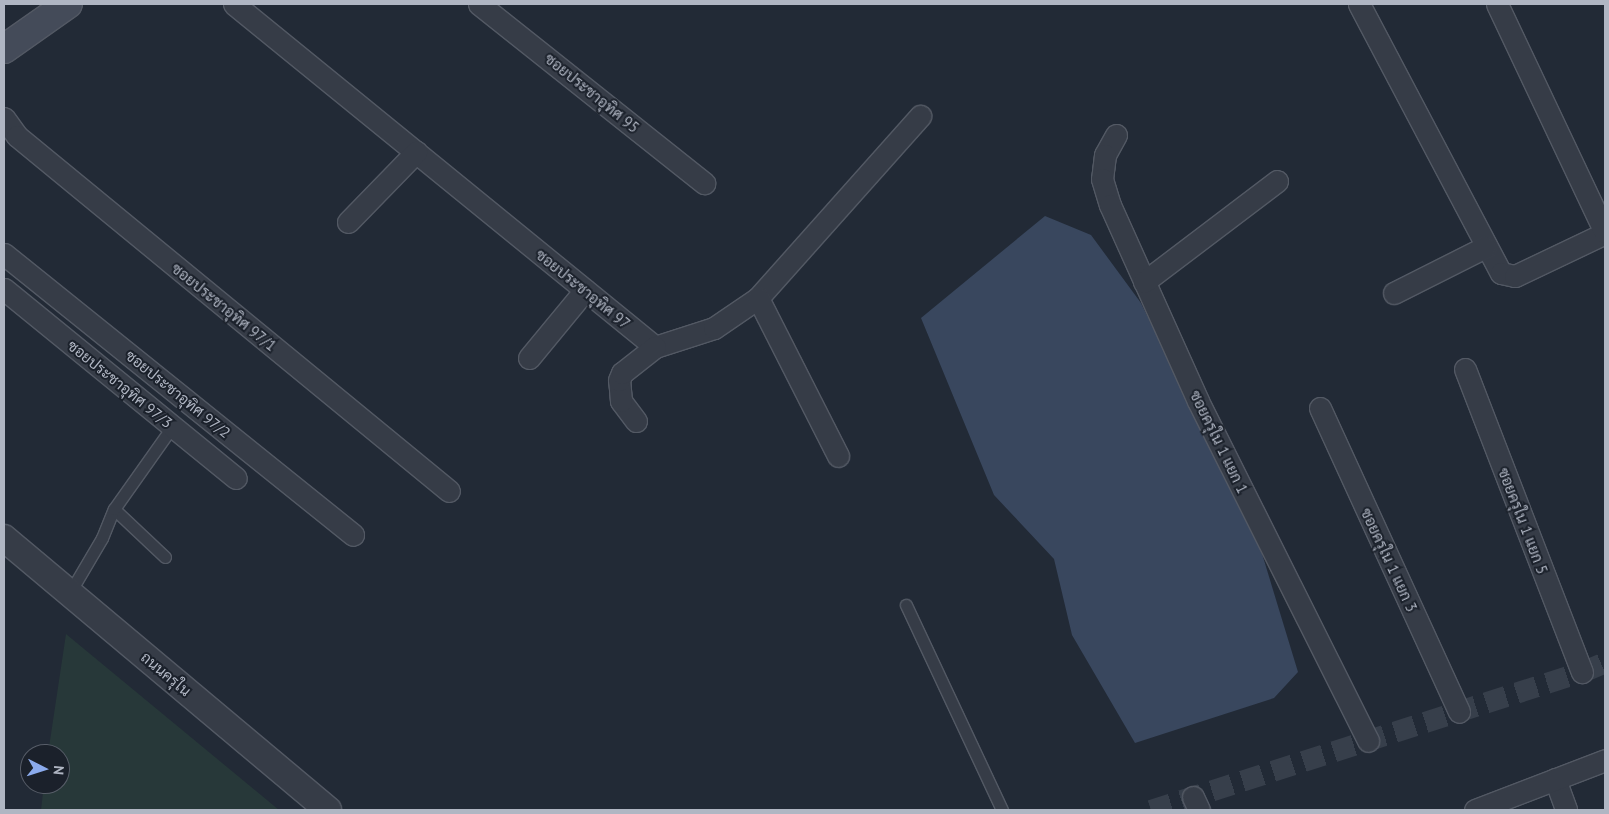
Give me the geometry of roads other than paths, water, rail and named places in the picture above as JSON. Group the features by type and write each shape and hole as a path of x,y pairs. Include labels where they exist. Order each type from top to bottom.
{"main road":[{"path":"4,49 68,4"}],"street":[{"name":"ซอยประชาอุทิศ 97","path":"234,4 655,347"},
{"name":"ซอยประชาอุทิศ 95","path":"479,4 704,183"},
{"path":"1359,4 1485,247 1501,273 1515,276 1605,233 1497,4"},
{"path":"636,421 621,401 618,380 622,373 655,347 714,328 758,298 920,116"},
{"name":"ซอยประชาอุทิศ 97/1","path":"4,118 17,136 449,491"},
{"name":"ซอยครุใน 1 แยก 1","path":"1116,135 1105,156 1102,179 1110,205 1198,401 1368,741"},
{"path":"348,222 416,152"},
{"path":"1144,282 1277,181"},
{"path":"1394,293 1485,247"},
{"name":"ซอยประชาอุทิศ 97/2","path":"4,254 353,535"},
{"name":"ซอยประชาอุทิศ 97/3","path":"4,289 236,478"},
{"path":"529,358 585,290"},
{"path":"758,298 838,456"},
{"name":"ซอยครุใน 1 แยก 5","path":"1465,369 1582,672"},
{"name":"ซอยครุใน 1 แยก 3","path":"1320,408 1459,712"},
{"name":"ถนนครุใน","path":"4,538 328,810"},
{"path":"1475,810 1605,760"},
{"path":"1555,779 1566,810"}],"lane":[{"path":"69,594 102,538 114,509 172,427"},
{"path":"114,509 165,557"},
{"path":"906,605 1002,810"}],"water":[{"path":"1045,216 1091,235 1141,303 1260,547 1298,672 1274,698 1135,743 1072,635 1054,559 994,495 921,318"}],"tunnel":[{"path":"1151,810 1582,672 1605,662"}]}
